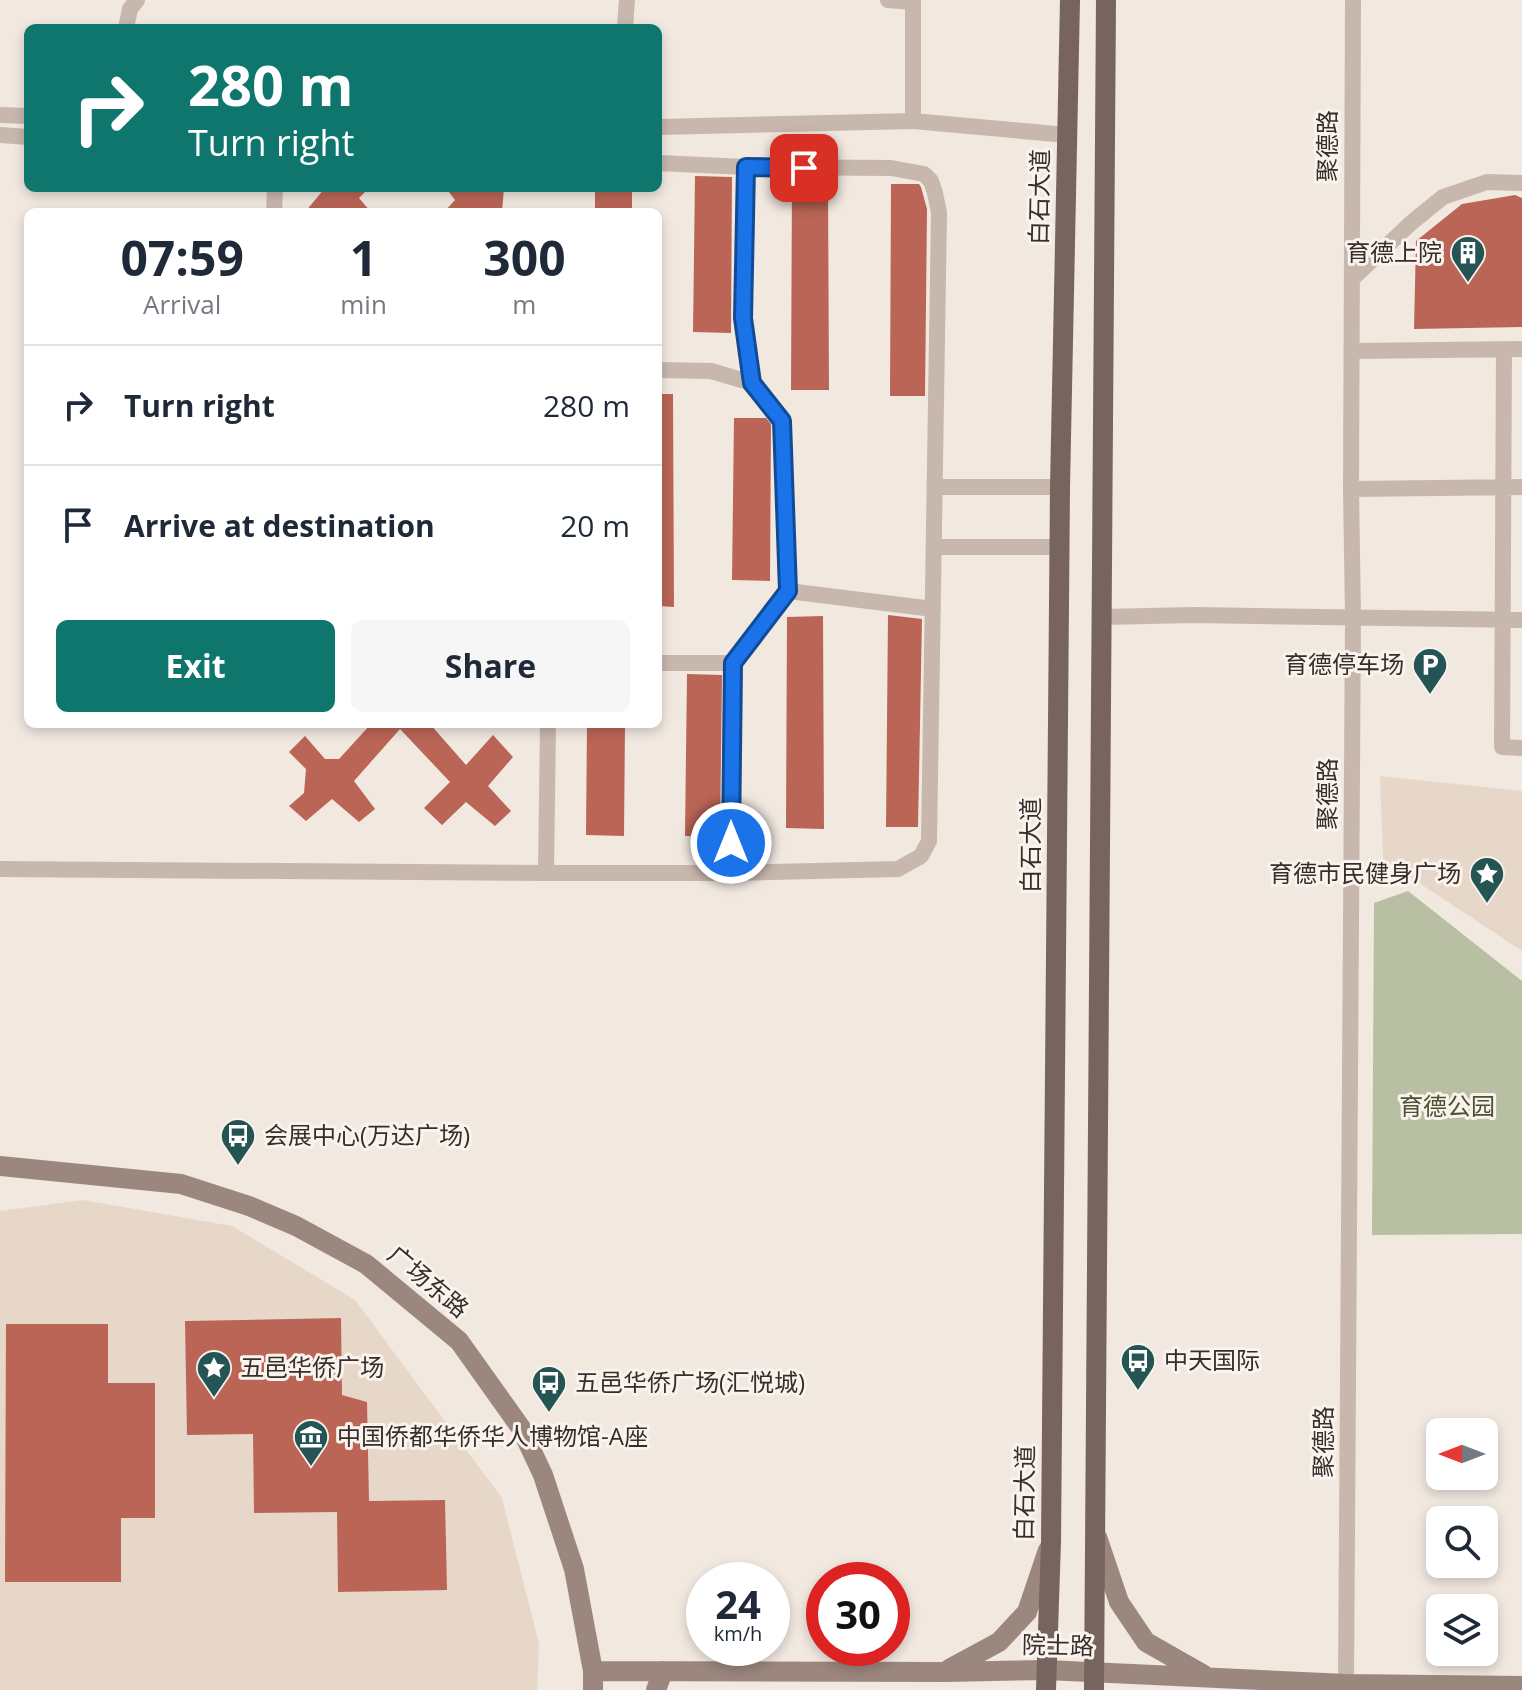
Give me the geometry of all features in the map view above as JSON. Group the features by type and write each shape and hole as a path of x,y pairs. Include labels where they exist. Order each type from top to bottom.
{"main road":[{"path":"1094,1681 1105,28 1108,0"},
{"path":"1069,13 1105,28"},
{"name":"白石大道","path":"1046,1680 1051,1542 1059,547 1069,13"},
{"name":"广场东路","path":"0,1166 181,1184 249,1206 296,1226 366,1264 459,1341 521,1428 543,1475 574,1569 593,1680"},
{"path":"1095,1532 1119,1602 1146,1642 1208,1677"},
{"path":"945,1672 999,1642 1027,1612 1051,1542"},
{"name":"院士路","path":"593,1680 945,1672 1046,1680 1208,1677 1346,1684 1522,1686"}],"street":[{"path":"127,24 130,9 137,0"},
{"path":"625,24 627,0"},
{"path":"888,0 913,2 913,121"},
{"name":"聚德路","path":"1346,1684 1353,617 1353,0"},
{"path":"0,115 24,116"},
{"path":"662,127 913,121 1067,135"},
{"path":"0,135 24,137"},
{"path":"0,869 731,873 898,869 921,856 929,841 935,487 939,213 931,181 924,174 891,168 662,163"},
{"path":"731,873 733,663 788,591 782,421 752,383 743,318 746,167"},
{"path":"1352,279 1443,197 1487,182 1522,183"},
{"path":"1504,349 1502,747 1522,748"},
{"path":"1353,351 1522,349"},
{"path":"662,370 711,371 752,383"},
{"path":"935,487 1060,487"},
{"path":"1351,489 1522,487"},
{"path":"934,547 1059,547"},
{"path":"788,591 933,609"},
{"path":"1102,617 1194,615 1522,620"},
{"path":"662,663 733,663"},
{"path":"546,873 548,728"}],"green space":[{"name":"育德公园","path":"1408,891 1522,981 1522,1234 1372,1235 1374,903"}],"shaded area":[{"name":"育德市民健身广场","path":"1380,776 1522,791 1522,951 1383,859"},
{"name":"五邑华侨广场","path":"83,1200 232,1226 355,1300 502,1498 539,1644 537,1690 0,1690 0,1211"}],"building":[{"path":"695,176 732,177 731,333 693,332"},
{"path":"792,178 828,179 829,390 791,390"},
{"path":"891,184 919,184 927,209 925,396 890,396"},
{"path":"322,192 365,192 359,198 368,208 308,208"},
{"path":"449,192 504,192 502,208 448,208 455,200"},
{"path":"595,192 632,192 632,208 595,208"},
{"name":"育德上院","path":"1515,195 1522,198 1522,327 1414,329 1416,241 1462,204"},
{"path":"662,394 673,394 674,607 662,606"},
{"path":"734,418 766,418 771,424 770,581 732,580"},
{"path":"888,615 922,619 918,827 886,827"},
{"path":"823,616 824,829 786,828 787,617"},
{"path":"687,674 722,675 720,837 685,836"},
{"path":"367,728 434,728 466,765 493,735 513,757 488,786 511,811 495,826 466,802 442,825 424,808 450,782 400,729 354,781 375,809 359,822 332,799 306,821 289,806 304,793 306,769 289,752 305,736 325,759 339,759"},
{"path":"587,728 625,728 624,836 586,835"},
{"name":"中国侨都华侨华人博物馆-A座","path":"341,1318 342,1395 367,1402 369,1501 445,1500 447,1590 338,1592 337,1512 254,1513 253,1434 187,1435 185,1321"},
{"path":"6,1324 108,1324 108,1383 155,1383 155,1518 121,1518 121,1582 5,1582"}],"place":[{"name":"育德上院","path":"1468,284"},
{"name":"育德停车场","path":"1430,696"},
{"name":"育德市民健身广场","path":"1487,905"},
{"name":"会展中心(万达广场)","path":"238,1167"},
{"name":"中天国际","path":"1138,1392"},
{"name":"五邑华侨广场","path":"214,1399"},
{"name":"五邑华侨广场(汇悦城)","path":"549,1414"},
{"name":"中国侨都华侨华人博物馆-A座","path":"311,1468"}],"route":[{"path":"731,843 733,663 788,591 782,421 752,383 743,318 746,167 804,168"}]}
